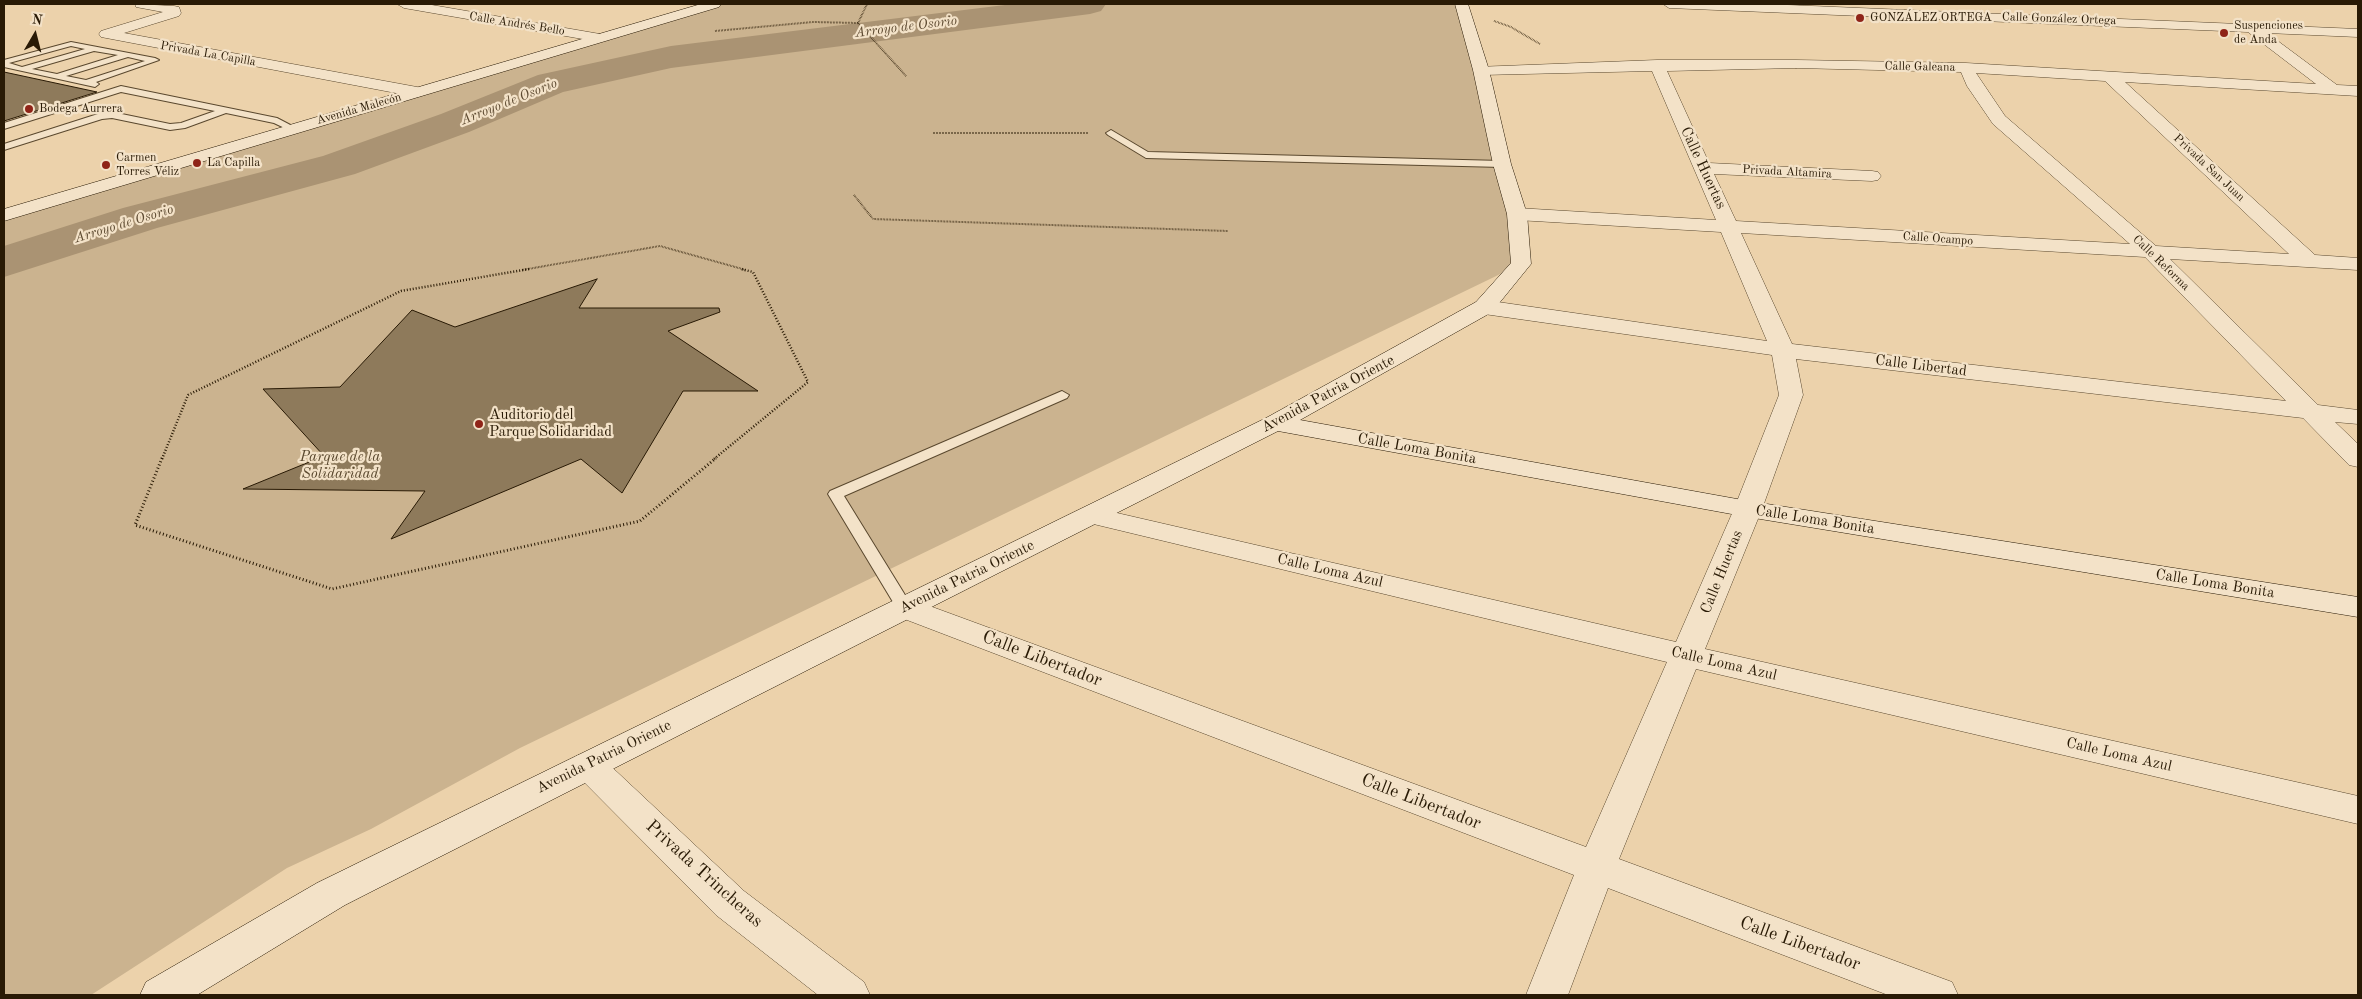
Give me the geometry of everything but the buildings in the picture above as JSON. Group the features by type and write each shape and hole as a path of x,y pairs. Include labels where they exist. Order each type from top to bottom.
{"street":[{"name":"Privada La Capilla","path":"141,4 174,10 174,13 106,34 417,92"},
{"name":"Calle Andrés Bello","path":"404,4 600,38"},
{"name":"Avenida Malecón","path":"4,216 714,4"},
{"name":"Calle González Ortega","path":"1669,4 1814,6 2358,33"},
{"path":"461,15 489,6"},
{"name":"Avenida Patria Oriente","path":"161,995 331,894 1274,423 1390,361 1484,306 1520,264 1517,214 1502,164 1481,70 1462,7"},
{"path":"2192,11 2201,25"},
{"path":"2252,28 2358,106"},
{"name":"Calle Galeana","path":"1481,70 1657,65 1796,64 1966,68 2358,90"},
{"name":"Calle Huertas","path":"1547,995 1596,868 1688,656 1748,510 1791,395 1783,350 1657,65"},
{"name":"Calle Reforma","path":"1966,68 1975,86 1999,120 2151,252 2358,459"},
{"name":"Privada San Juan","path":"2108,75 2310,262"},
{"name":"Privada Altamira","path":"1702,168 1872,176"},
{"name":"Calle Ocampo","path":"1517,214 2358,264"},
{"name":"Calle Libertad","path":"1484,306 1783,350 2358,417"},
{"name":"Calle Loma Bonita","path":"1274,423 1748,510 2358,607"},
{"name":"Calle Loma Azul","path":"1091,515 1688,656 2358,810"},
{"name":"Calle Libertador","path":"905,608 1937,995"},
{"name":"Privada Trincheras","path":"588,765 730,903 849,995"}],"lane":[{"path":"4,63 65,45 94,48 155,60 87,82"},
{"path":"20,69 94,48"},
{"path":"57,76 128,55"},
{"path":"4,63 20,69 277,121 293,129"},
{"path":"4,126 121,89"},
{"path":"4,147 101,116 112,115 170,127 182,126 224,111"},
{"path":"1111,133 1146,155 1502,164"},
{"path":"905,608 835,494 1062,395"}],"path":[{"path":"858,23 867,4"},
{"path":"1462,7 1511,27 1576,67"},
{"path":"709,32 813,22 858,23 906,76"},
{"path":"854,195 873,219 1228,231"},
{"path":"660,246 753,272 808,382 640,521 332,589 134,525 188,395 402,291 660,246"}],"green space":[{"name":"Parque de la Solidaridad","path":"705,4 1460,4 1521,264 520,748 371,829 287,868 91,995 4,995 4,218"}],"waterway":[{"name":"Arroyo de Osorio","path":"4,262 140,218 339,165 455,123 551,83 671,57 1090,4"}],"place":[{"name":"GONZÁLEZ ORTEGA","path":"1860,18"},
{"name":"Suspenciones de Anda","path":"2224,33"},
{"name":"Bodega Aurrera","path":"29,109"},
{"name":"La Capilla","path":"197,163"},
{"name":"Carmen Torres Véliz","path":"106,165"},
{"name":"Auditorio del Parque Solidaridad","path":"479,424"}]}
